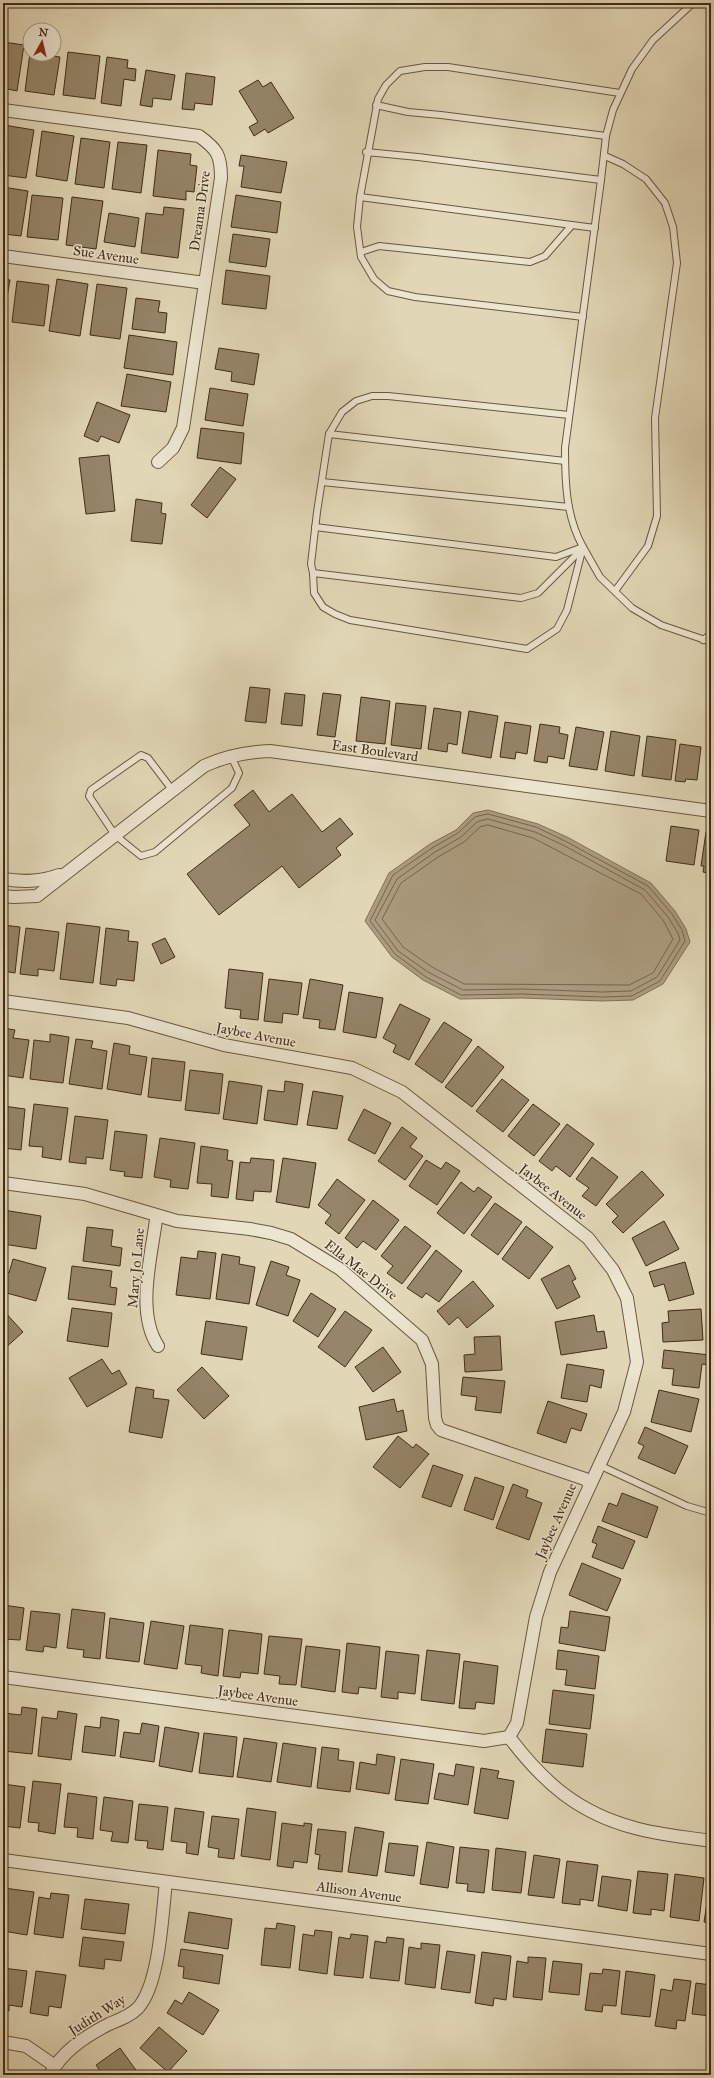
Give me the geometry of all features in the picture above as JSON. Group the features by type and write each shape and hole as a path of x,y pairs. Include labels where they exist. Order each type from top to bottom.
{"street":[{"name":"Dreama Drive","path":"3,110 198,136 212,145 221,163 221,178 183,428 173,448 158,462"},
{"name":"Sue Avenue","path":"3,256 205,283"},
{"name":"East Boulevard","path":"3,896 37,896 204,766 231,756 252,752 270,751 711,811"},
{"path":"3,879 32,882 46,880 71,870"},
{"name":"Jaybee Avenue","path":"3,1001 128,1018 224,1045 352,1068 402,1092 588,1238 613,1270 627,1298 637,1362 624,1412 550,1572 533,1629 517,1723 509,1737 484,1741 3,1677"},
{"name":"Ella Mae Drive","path":"3,1183 85,1194 158,1216 206,1225 271,1233 291,1239 316,1253 363,1287 422,1340 432,1364 435,1418 437,1425 441,1430 585,1479 590,1484"},
{"name":"Mary Jo Lane","path":"158,1216 156,1220 147,1304 149,1325 158,1346"},
{"path":"509,1737 526,1760 547,1783 582,1807 608,1820 636,1829 711,1841"},
{"name":"Allison Avenue","path":"3,1860 711,1954"},
{"name":"Judith Way","path":"53,2070 79,2042 91,2033 128,2015 143,2001 155,1965 166,1882"},
{"path":"3,2042 26,2046 53,2070"}],"lane":[{"path":"690,4 653,40 632,69 613,110 606,136 569,415 565,461 565,487 576,535 600,577 632,608 661,625 711,642"},
{"path":"583,317 415,297 388,291 374,279 361,257 357,227 366,152 378,99 386,85 400,71 425,67 448,67 620,93"},
{"path":"376,105 408,112 441,114 606,136"},
{"path":"366,152 601,180"},
{"path":"604,156 623,164 646,179 665,203 673,227 677,263 655,418 657,516 648,546 615,591"},
{"path":"360,197 595,228"},
{"path":"361,252 379,246 530,262 545,256 572,225"},
{"path":"569,415 388,396 372,396 356,401 342,412 329,434 311,564 314,593 323,607 350,620 527,649 557,630 568,610 583,547"},
{"path":"329,434 565,461"},
{"path":"322,482 569,507"},
{"path":"315,527 556,557 583,547"},
{"path":"313,573 521,598 538,593 583,547"},
{"path":"703,640 711,634"},
{"path":"173,791 148,758 141,755 91,790 89,796 116,835 140,856 155,852 232,788 239,774 231,756"},
{"path":"599,1465 687,1506 711,1513"}],"water":[{"path":"488,810 538,824 567,837 651,883 675,911 686,929 690,942 663,984 633,1000 602,1001 522,998 460,999 423,980 392,957 365,921 389,873 430,844 456,830 473,813"}],"building":[{"path":"3,42 22,45 22,58 17,91 3,88"},
{"path":"68,52 100,56 95,99 63,95"},
{"path":"107,57 128,60 127,68 136,69 135,81 124,79 121,106 101,103"},
{"path":"29,62 59,62 54,95 25,91"},
{"path":"146,70 175,75 171,100 153,98 152,107 140,105"},
{"path":"186,73 215,77 212,105 195,103 194,110 182,109"},
{"path":"258,80 263,87 271,82 294,118 268,133 265,129 254,136 249,127 258,122 239,91"},
{"path":"4,125 34,130 26,178 3,175"},
{"path":"42,131 74,136 67,181 36,176"},
{"path":"81,138 110,142 104,188 75,184"},
{"path":"118,142 147,145 141,193 112,189"},
{"path":"158,150 191,154 190,165 197,166 194,192 186,191 186,200 153,196"},
{"path":"241,155 287,162 281,193 241,187 244,166 239,166"},
{"path":"3,187 28,191 21,236 3,234"},
{"path":"32,195 63,198 58,240 27,237"},
{"path":"236,195 281,202 277,233 231,227"},
{"path":"72,197 103,201 96,249 66,245"},
{"path":"164,207 184,209 178,258 141,253 146,213 163,215"},
{"path":"109,213 139,218 135,247 104,242"},
{"path":"233,234 270,239 266,267 229,262"},
{"path":"226,270 270,276 266,309 222,304"},
{"path":"3,279 10,280 3,320"},
{"path":"57,279 88,284 80,336 49,331"},
{"path":"17,281 49,285 44,326 12,322"},
{"path":"97,284 127,288 120,339 90,335"},
{"path":"136,298 160,301 158,312 167,313 165,333 132,329"},
{"path":"129,335 177,342 173,375 124,368"},
{"path":"219,348 259,354 254,385 231,381 232,372 215,369"},
{"path":"127,374 171,382 166,412 121,406"},
{"path":"210,388 248,394 243,426 205,420"},
{"path":"97,402 130,415 119,443 101,436 98,442 84,436"},
{"path":"201,428 244,433 241,464 197,458"},
{"path":"109,455 115,511 86,514 79,458"},
{"path":"220,467 236,479 207,518 191,505"},
{"path":"136,499 162,503 161,513 166,514 162,544 131,541"},
{"path":"250,687 270,689 266,723 245,721"},
{"path":"285,693 305,695 302,726 281,724"},
{"path":"323,693 341,695 335,737 317,735"},
{"path":"361,697 390,701 385,744 356,741"},
{"path":"396,703 426,706 421,749 391,745"},
{"path":"434,708 461,712 457,745 448,743 447,752 428,749"},
{"path":"469,711 498,716 491,758 462,753"},
{"path":"505,722 531,726 527,754 516,752 515,759 500,757"},
{"path":"540,724 560,727 559,733 568,735 564,759 548,756 547,763 534,761"},
{"path":"576,727 604,732 597,770 569,766"},
{"path":"611,731 640,736 634,776 605,771"},
{"path":"647,736 676,740 671,780 642,776"},
{"path":"680,744 701,747 697,780 686,779 685,782 675,781"},
{"path":"253,790 269,812 292,794 322,832 340,818 353,834 336,848 341,855 299,888 282,866 219,915 187,874 250,825 234,805"},
{"path":"671,826 699,830 694,865 666,861"},
{"path":"706,832 711,833 711,874 703,872 704,866 701,866"},
{"path":"67,923 100,927 93,983 60,979"},
{"path":"3,925 20,927 15,973 3,971"},
{"path":"26,928 59,932 54,971 38,969 38,976 20,974"},
{"path":"106,928 129,931 128,941 138,942 134,981 117,979 116,986 100,984"},
{"path":"165,938 175,957 161,964 152,944"},
{"path":"229,969 263,973 258,1020 240,1018 241,1010 225,1008"},
{"path":"269,979 302,983 298,1015 283,1013 282,1023 264,1021"},
{"path":"310,979 343,985 335,1030 319,1028 320,1020 303,1018"},
{"path":"349,992 383,998 376,1038 343,1032"},
{"path":"400,1004 430,1019 409,1060 393,1052 396,1045 383,1038"},
{"path":"444,1022 472,1040 442,1083 415,1064"},
{"path":"3,1028 15,1030 13,1038 29,1040 23,1078 3,1075"},
{"path":"50,1034 69,1037 63,1083 30,1079 34,1040 50,1042"},
{"path":"76,1039 93,1041 91,1048 107,1051 102,1089 69,1084"},
{"path":"114,1043 130,1046 129,1054 147,1057 141,1095 107,1089"},
{"path":"478,1046 504,1067 472,1107 445,1087"},
{"path":"152,1058 185,1062 181,1101 148,1097"},
{"path":"190,1070 223,1074 219,1114 185,1110"},
{"path":"502,1079 529,1100 503,1132 476,1111"},
{"path":"229,1081 262,1086 257,1124 223,1119"},
{"path":"285,1081 303,1084 297,1125 264,1120 268,1090 284,1092"},
{"path":"313,1091 343,1096 337,1129 307,1125"},
{"path":"34,1104 68,1108 61,1160 42,1157 43,1147 29,1146"},
{"path":"533,1104 560,1124 534,1156 508,1136"},
{"path":"3,1106 25,1109 21,1150 3,1148"},
{"path":"364,1109 391,1123 375,1154 348,1140"},
{"path":"75,1116 108,1120 103,1159 86,1157 86,1164 69,1162"},
{"path":"567,1124 594,1144 570,1177 556,1166 552,1171 539,1161"},
{"path":"402,1127 417,1138 410,1147 423,1156 405,1180 378,1161"},
{"path":"115,1131 147,1135 142,1178 124,1176 125,1172 110,1170"},
{"path":"160,1138 195,1143 188,1189 170,1187 171,1180 154,1177"},
{"path":"201,1146 228,1150 227,1160 233,1161 228,1198 211,1196 212,1184 197,1183"},
{"path":"592,1157 618,1177 596,1206 582,1196 589,1188 576,1179"},
{"path":"251,1158 274,1160 271,1192 254,1191 253,1201 236,1199 240,1162 250,1163"},
{"path":"283,1158 316,1163 309,1208 276,1202"},
{"path":"426,1160 441,1169 446,1162 460,1171 437,1205 409,1186"},
{"path":"642,1171 664,1195 623,1233 612,1222 618,1216 606,1204"},
{"path":"337,1179 365,1200 339,1234 325,1223 331,1215 318,1205"},
{"path":"461,1182 474,1192 478,1187 492,1197 464,1234 437,1213"},
{"path":"373,1200 399,1220 376,1250 363,1241 357,1248 345,1238"},
{"path":"495,1203 522,1222 498,1255 471,1235"},
{"path":"3,1210 41,1216 36,1249 3,1244"},
{"path":"664,1221 679,1249 646,1266 632,1238"},
{"path":"405,1226 431,1246 402,1284 387,1273 393,1266 381,1256"},
{"path":"526,1226 553,1247 529,1279 502,1259"},
{"path":"87,1227 113,1230 111,1246 122,1248 120,1266 83,1261"},
{"path":"436,1250 462,1271 439,1302 426,1293 422,1298 407,1288"},
{"path":"198,1251 216,1253 210,1299 176,1295 181,1257 197,1259"},
{"path":"222,1254 240,1257 239,1264 255,1267 249,1304 216,1299"},
{"path":"13,1259 46,1268 36,1301 3,1292 3,1271 9,1273"},
{"path":"271,1261 289,1267 286,1275 300,1280 288,1316 256,1305"},
{"path":"685,1262 694,1294 669,1301 664,1284 654,1287 649,1272"},
{"path":"569,1265 576,1279 572,1281 580,1297 557,1309 541,1279"},
{"path":"72,1266 112,1271 110,1287 117,1288 115,1305 68,1299"},
{"path":"473,1281 494,1306 467,1328 458,1317 449,1325 437,1311"},
{"path":"311,1293 336,1309 318,1337 293,1321"},
{"path":"72,1308 112,1313 108,1347 67,1341"},
{"path":"701,1309 703,1340 663,1342 662,1323 669,1322 668,1311"},
{"path":"3,1310 23,1332 3,1350"},
{"path":"345,1311 372,1330 345,1367 318,1347"},
{"path":"594,1315 597,1332 604,1331 607,1348 561,1355 555,1322"},
{"path":"206,1321 247,1327 242,1360 201,1354"},
{"path":"500,1336 502,1370 465,1372 464,1355 475,1354 474,1337"},
{"path":"383,1347 401,1372 373,1392 355,1367"},
{"path":"664,1350 710,1355 709,1365 702,1364 699,1388 672,1385 674,1369 662,1368"},
{"path":"102,1359 112,1374 119,1370 127,1384 87,1407 69,1378"},
{"path":"567,1364 604,1370 601,1388 590,1385 587,1402 561,1398"},
{"path":"202,1367 229,1396 204,1419 177,1390"},
{"path":"463,1377 505,1381 501,1413 475,1410 477,1397 461,1395"},
{"path":"136,1387 154,1390 153,1398 169,1400 162,1438 129,1432"},
{"path":"659,1390 699,1399 691,1432 651,1422"},
{"path":"394,1399 397,1412 403,1410 407,1431 366,1440 359,1407"},
{"path":"548,1401 587,1414 581,1431 571,1428 566,1443 537,1433"},
{"path":"645,1427 688,1446 675,1474 638,1458 644,1446 638,1443"},
{"path":"398,1436 413,1448 416,1444 429,1454 400,1488 373,1467"},
{"path":"433,1465 463,1475 451,1507 422,1497"},
{"path":"475,1477 504,1487 493,1520 464,1510"},
{"path":"513,1484 528,1490 526,1497 542,1503 529,1540 496,1528"},
{"path":"622,1493 658,1507 647,1538 602,1521 609,1503 617,1506"},
{"path":"598,1526 635,1541 623,1569 592,1557 597,1544 592,1542"},
{"path":"582,1563 621,1579 607,1611 569,1595"},
{"path":"3,1605 24,1608 20,1640 3,1639"},
{"path":"72,1609 105,1613 100,1659 83,1657 84,1650 67,1648"},
{"path":"31,1611 60,1614 56,1648 44,1646 43,1652 26,1650"},
{"path":"570,1611 610,1617 605,1651 559,1643 561,1627 568,1628"},
{"path":"110,1618 144,1623 139,1662 106,1658"},
{"path":"151,1621 184,1626 177,1669 144,1664"},
{"path":"190,1625 223,1629 218,1676 201,1673 202,1666 185,1664"},
{"path":"229,1630 262,1634 258,1674 241,1672 240,1678 223,1676"},
{"path":"269,1636 302,1639 296,1685 279,1684 280,1676 264,1674"},
{"path":"347,1643 380,1647 376,1689 359,1687 358,1694 342,1692"},
{"path":"306,1646 340,1650 335,1692 301,1687"},
{"path":"427,1650 460,1654 454,1704 421,1700"},
{"path":"558,1650 599,1656 595,1689 565,1685 567,1670 556,1669"},
{"path":"386,1651 419,1655 415,1694 398,1692 398,1699 381,1697"},
{"path":"464,1661 498,1666 494,1704 476,1702 475,1709 459,1708"},
{"path":"553,1690 594,1695 590,1729 549,1724"},
{"path":"22,1707 37,1709 32,1754 3,1751 3,1713 21,1715"},
{"path":"58,1711 77,1714 71,1760 38,1756 42,1717 57,1719"},
{"path":"101,1717 119,1720 115,1756 82,1752 85,1726 100,1728"},
{"path":"142,1723 159,1726 154,1762 120,1757 124,1732 140,1734"},
{"path":"165,1727 199,1733 192,1772 159,1766"},
{"path":"546,1729 587,1734 583,1767 542,1762"},
{"path":"204,1733 237,1737 233,1777 199,1773"},
{"path":"244,1738 277,1743 271,1782 237,1777"},
{"path":"283,1743 316,1748 311,1787 277,1782"},
{"path":"322,1747 339,1749 338,1760 354,1762 350,1792 317,1788"},
{"path":"377,1754 395,1757 389,1794 356,1789 360,1762 376,1765"},
{"path":"401,1759 434,1764 428,1804 395,1800"},
{"path":"456,1764 474,1767 468,1805 434,1799 439,1773 454,1776"},
{"path":"481,1768 499,1771 497,1778 514,1781 508,1819 474,1813"},
{"path":"33,1781 61,1784 55,1834 38,1831 39,1823 28,1822"},
{"path":"3,1784 25,1787 20,1828 3,1826"},
{"path":"68,1793 97,1797 93,1839 77,1837 78,1828 64,1827"},
{"path":"104,1797 133,1801 128,1843 111,1841 113,1832 100,1830"},
{"path":"139,1804 168,1807 163,1850 147,1848 148,1841 135,1840"},
{"path":"175,1808 204,1812 198,1855 186,1853 187,1843 171,1841"},
{"path":"247,1808 276,1812 270,1860 241,1856"},
{"path":"212,1816 239,1819 234,1859 218,1857 219,1849 208,1847"},
{"path":"282,1823 304,1826 304,1823 312,1824 307,1863 294,1861 293,1868 277,1866"},
{"path":"355,1827 384,1832 377,1876 348,1872"},
{"path":"318,1829 346,1832 342,1872 318,1869 320,1855 315,1854"},
{"path":"427,1842 454,1847 448,1888 420,1884"},
{"path":"389,1843 418,1846 414,1876 385,1872"},
{"path":"460,1847 489,1850 484,1893 467,1891 468,1884 456,1883"},
{"path":"496,1848 526,1852 521,1893 492,1890"},
{"path":"534,1855 560,1859 554,1898 528,1895"},
{"path":"567,1861 598,1865 593,1901 580,1899 580,1905 562,1903"},
{"path":"638,1871 668,1874 664,1911 651,1909 651,1915 633,1913"},
{"path":"675,1874 704,1878 699,1921 670,1917"},
{"path":"602,1876 631,1880 627,1911 598,1906"},
{"path":"711,1878 711,1923 704,1922"},
{"path":"4,1888 34,1892 27,1935 3,1931"},
{"path":"51,1893 69,1895 63,1938 34,1934 39,1897 50,1899"},
{"path":"85,1899 129,1904 125,1934 81,1929"},
{"path":"189,1912 232,1919 228,1949 184,1942"},
{"path":"277,1923 295,1926 290,1968 261,1965 265,1928 276,1929"},
{"path":"315,1930 332,1932 327,1974 299,1970 303,1934 314,1936"},
{"path":"351,1934 368,1936 363,1978 334,1975 339,1937 350,1939"},
{"path":"83,1937 124,1942 121,1961 105,1959 104,1969 79,1966"},
{"path":"387,1937 404,1939 399,1981 370,1978 375,1941 386,1943"},
{"path":"421,1943 440,1945 435,1988 405,1984 409,1947 421,1949"},
{"path":"181,1949 223,1955 219,1984 183,1978 184,1967 178,1966"},
{"path":"447,1951 475,1955 470,1993 441,1989"},
{"path":"482,1952 511,1956 506,2000 494,1998 493,2006 475,2003"},
{"path":"528,1957 546,1958 542,2000 513,1997 517,1961 528,1963"},
{"path":"553,1961 582,1964 579,1995 549,1992"},
{"path":"3,1968 27,1971 22,2007 9,2005 9,2011 3,2010"},
{"path":"603,1969 620,1971 616,2006 603,2005 602,2012 585,2010 590,1973 602,1974"},
{"path":"36,1971 66,1975 61,2008 49,2006 48,2016 30,2013"},
{"path":"626,1971 655,1975 650,2017 621,2014"},
{"path":"674,1979 691,1981 685,2021 677,2020 676,2029 655,2026 661,1989 672,1991"},
{"path":"696,1983 711,1985 711,2016 692,2014"},
{"path":"189,1992 219,2010 203,2035 167,2013 175,2000 182,2004"},
{"path":"159,2027 187,2051 168,2072 140,2048"},
{"path":"120,2048 138,2073 135,2075 103,2075 96,2065"}]}
